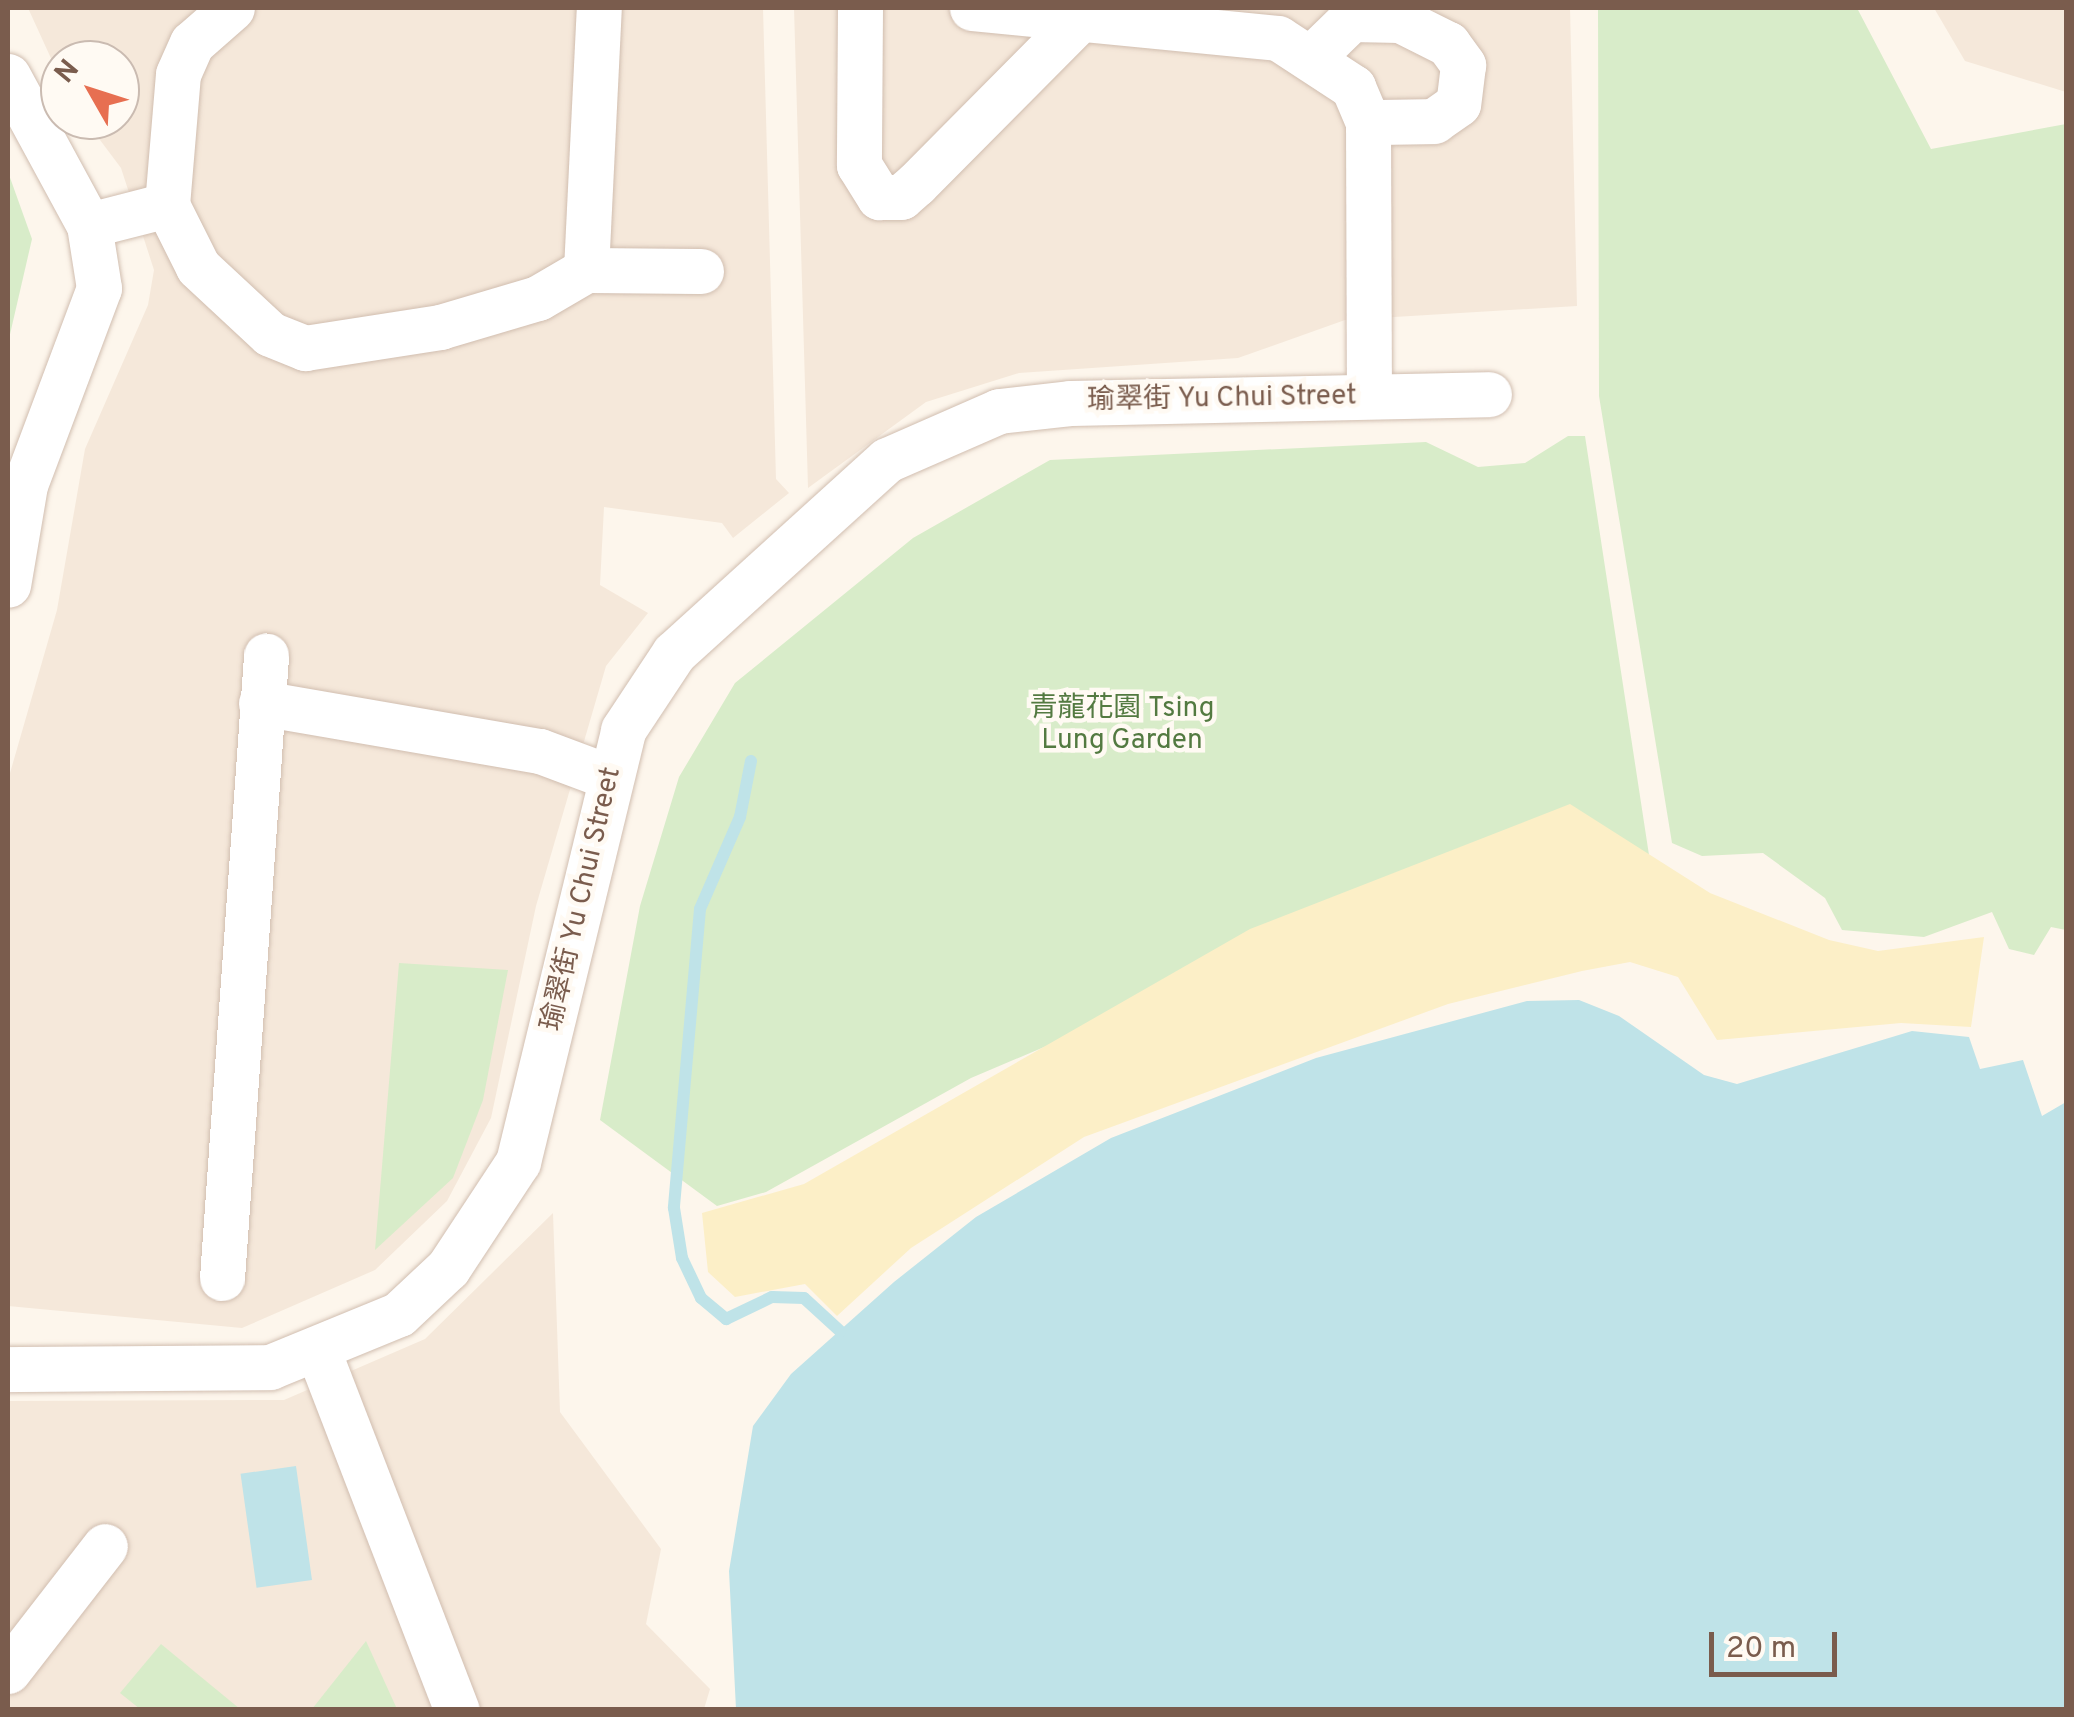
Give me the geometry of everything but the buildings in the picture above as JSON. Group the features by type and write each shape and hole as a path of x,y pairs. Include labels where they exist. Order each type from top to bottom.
{"street":[{"path":"232,8 192,43 178,74 167,206 198,267 270,334 305,348 482,316 586,270 700,270"},
{"path":"586,270 598,8"},
{"path":"860,8 859,165 879,197 902,197 1076,22"},
{"path":"972,8 1076,22 1278,38 1314,55 1362,96 1368,122 1369,396"},
{"path":"1314,55 1351,19 1400,20 1448,44 1463,65 1458,104 1434,121 1368,122"},
{"path":"8,76 89,225 98,266 93,319 25,486 8,586"},
{"path":"89,225 167,206"},
{"name":"瑜翠街 Yu Chui Street","path":"8,1370 270,1367 319,1353 399,1314 448,1268 518,1162 607,776 623,730 674,653 888,460 937,432 1070,403 1490,394"},
{"path":"222,1278 266,656"},
{"path":"261,704 540,751 607,776"},
{"path":"319,1353 457,1710"},
{"path":"8,1671 105,1546"}],"shaded area":[{"path":"28,8 763,8 776,479 789,493 733,538 722,523 604,507 600,585 648,613 606,666 536,906 491,1118 447,1201 375,1270 242,1328 8,1306 8,780 57,610 85,449 148,305 154,270 121,168 100,140 140,140 140,40 43,40"},
{"path":"794,8 1570,8 1577,306 1345,320 1238,358 1019,373 926,402 808,488"},
{"path":"1934,8 2066,8 2066,92 1965,61"},
{"path":"553,1213 560,1412 661,1549 646,1624 710,1689 704,1709 8,1709 8,1401 284,1400 425,1339"}],"green space":[{"path":"1598,8 1857,8 1931,149 2066,124 2066,930 2051,927 2034,955 2009,949 1992,912 1924,937 1842,930 1825,898 1763,853 1702,856 1672,843 1599,396"},
{"path":"8,172 32,239 8,343"},
{"name":"青龍花園 Tsing Lung Garden","path":"1568,436 1585,436 1649,855 1348,918 971,1078 766,1192 717,1206 600,1120 640,906 679,777 735,683 913,538 1050,460 1426,442 1478,467 1525,463"},
{"path":"399,963 508,970 483,1100 453,1178 375,1250"},
{"path":"366,1641 397,1709 312,1709"},
{"path":"161,1644 240,1709 140,1709 120,1693"}],"sand":[{"path":"1570,804 1710,893 1829,940 1878,951 1984,937 1971,1027 1901,1023 1717,1040 1678,977 1630,962 1582,971 1448,1004 1084,1137 911,1248 837,1316 805,1284 735,1297 708,1272 702,1213 804,1184 1250,929"}],"water":[{"path":"1579,1000 1619,1016 1704,1075 1737,1084 1912,1031 1969,1037 1980,1069 2023,1060 2042,1116 2066,1102 2066,1709 736,1709 729,1571 753,1426 791,1374 894,1282 976,1217 1111,1138 1316,1058 1527,1001"},
{"path":"296,1466 312,1580 257,1588 241,1474"}],"waterway":[{"path":"751,761 740,817 700,909 674,1208 682,1258 701,1298 726,1319 772,1297 804,1298 840,1331"}]}
